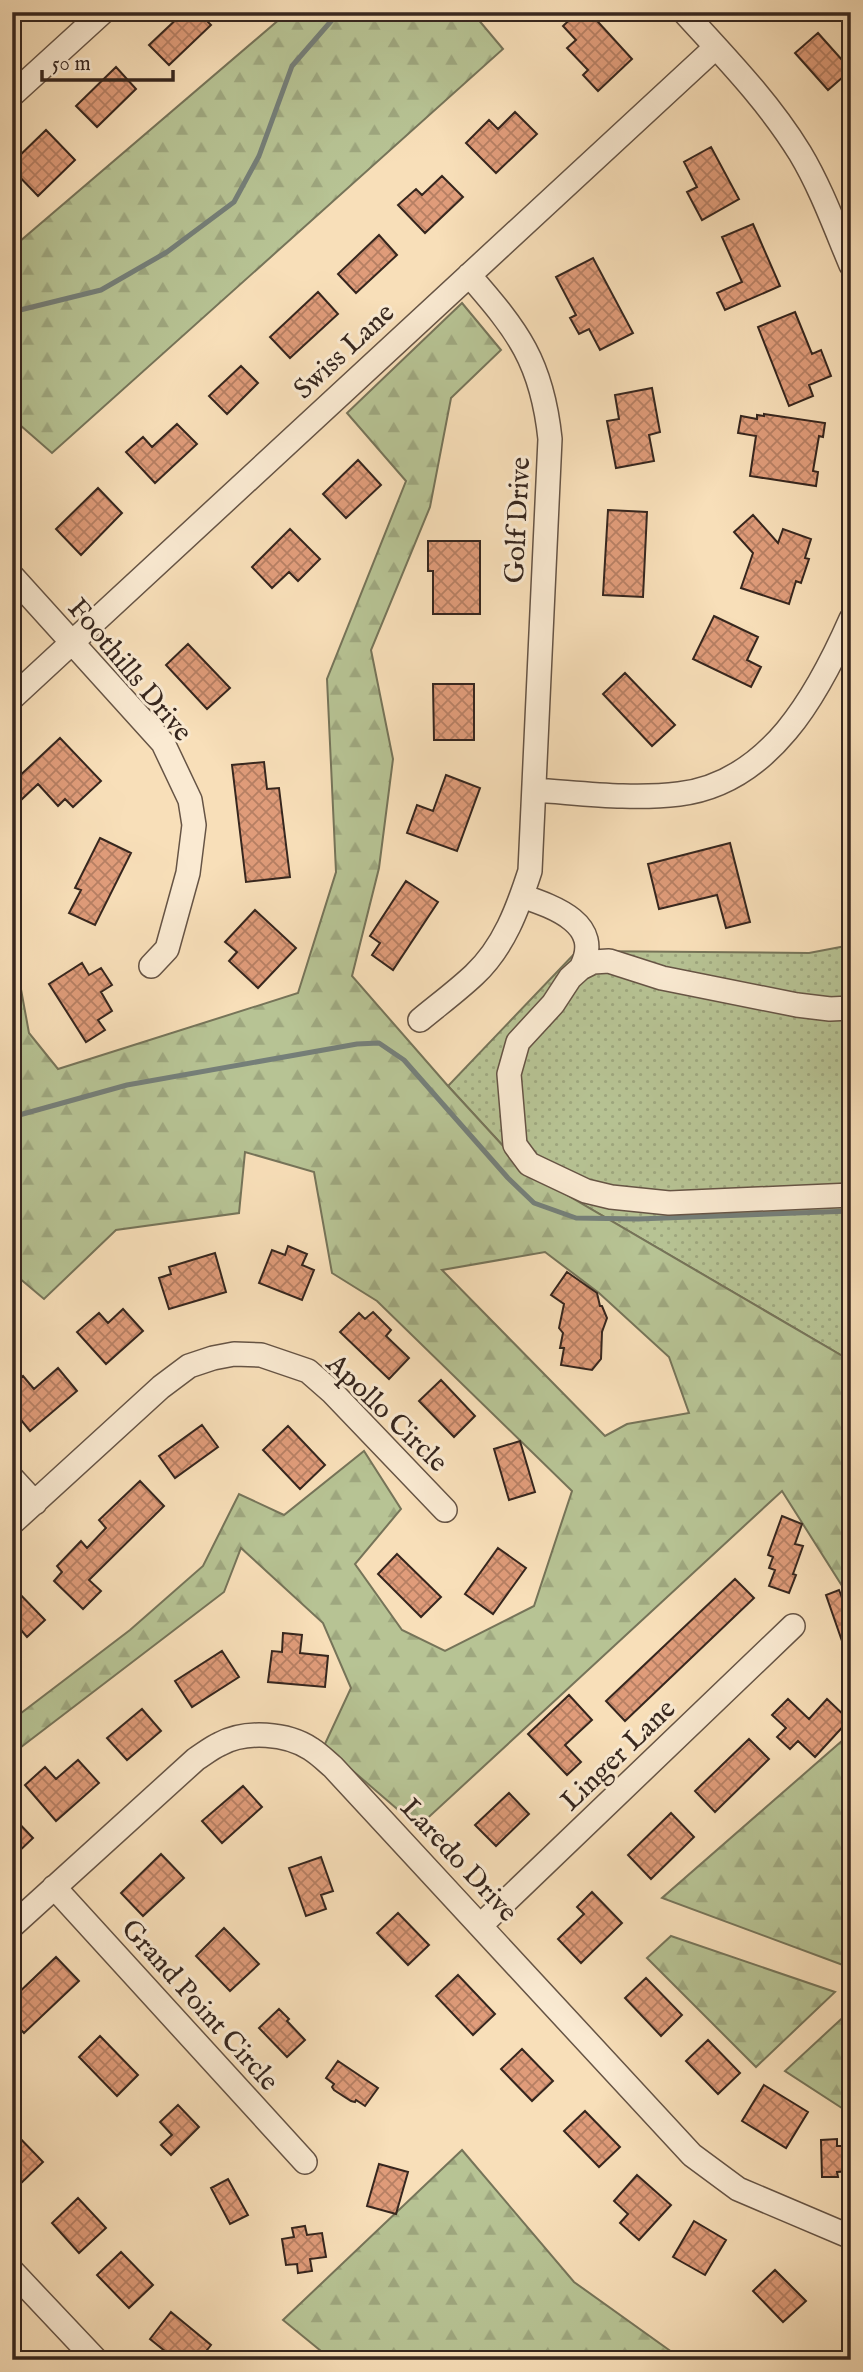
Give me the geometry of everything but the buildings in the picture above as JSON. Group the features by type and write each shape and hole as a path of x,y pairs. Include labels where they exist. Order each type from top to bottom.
{"street":[{"path":"15,86 103,12"},
{"path":"684,12 772,112 801,154 851,265"},
{"name":"Swiss Lane","path":"12,698 716,47"},
{"name":"Golf Drive","path":"420,1020 476,973 504,936 530,871 550,439 535,370 526,349 502,312 469,275"},
{"name":"Foothills Drive","path":"12,576 163,743 190,800 194,825 188,873 167,948 151,966"},
{"path":"534,790 644,796 680,794 705,789 732,776 761,758 789,728 812,697 851,619"},
{"path":"522,896 552,907 573,919 587,943 586,959 581,968"},
{"path":"851,1008 830,1009 797,1005 662,978 609,961 593,962 570,978 554,1004 518,1042 509,1074 515,1145 528,1164 586,1191 611,1197 657,1202 851,1195"},
{"name":"Apollo Circle","path":"12,1523 161,1387 189,1366 234,1354 261,1355 308,1371 332,1392 445,1510"},
{"path":"12,1478 35,1503"},
{"name":"Linger Lane","path":"481,1925 793,1626"},
{"name":"Laredo Drive","path":"12,1926 196,1759 221,1743 243,1737 264,1735 284,1738 309,1748 333,1767 692,2155 738,2189 851,2236"},
{"name":"Grand Point Circle","path":"54,1887 305,2162"},
{"path":"12,2271 96,2360"}],"green space":[{"path":"288,12 472,12 503,49 52,453 12,418 12,248"},
{"path":"462,303 501,350 451,398 430,507 371,650 393,759 379,868 352,976 526,1171 851,1361 851,1600 782,1491 418,1827 324,1746 351,1688 323,1623 241,1548 224,1592 12,1754 12,1720 130,1630 203,1566 239,1494 284,1515 364,1451 401,1509 355,1564 402,1630 445,1651 534,1606 572,1491 377,1301 332,1273 314,1172 245,1152 239,1213 116,1230 44,1299 12,1272 12,940 29,1033 58,1069 298,993 336,872 327,679 406,481 347,413","holes":["545,1252 599,1293 669,1357 689,1413 627,1424 605,1436 442,1270"]},
{"path":"851,945 851,1361 526,1171 448,1086 577,951 809,953"},
{"path":"851,1733 851,1968 662,1898"},
{"path":"671,1936 835,1992 756,2067 647,1958"},
{"path":"851,2010 851,2114 785,2071"},
{"path":"462,2150 574,2282 683,2360 332,2360 283,2320"}],"waterway":[{"path":"12,312 101,290 167,252 234,202 259,156 292,66 339,12"},
{"path":"12,1117 127,1085 357,1044 379,1043 404,1060 508,1178 534,1203 576,1218 638,1219 851,1211"}]}
